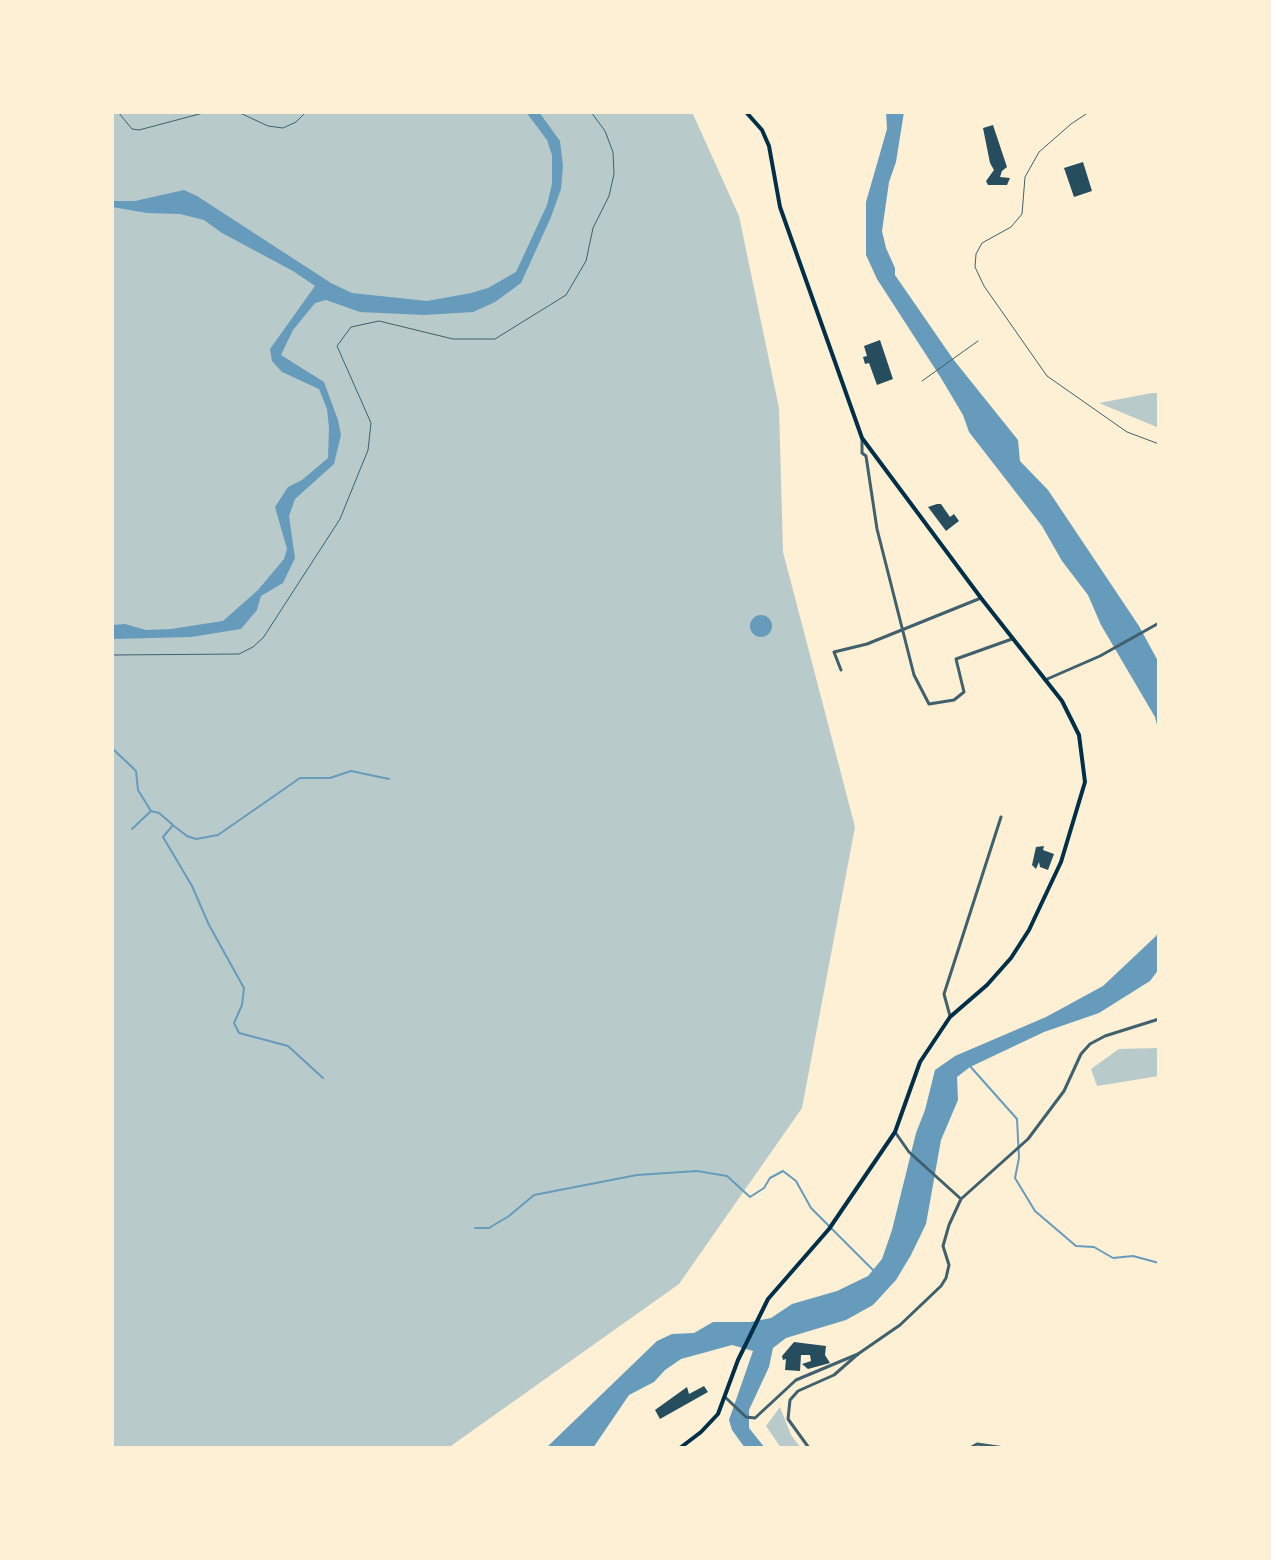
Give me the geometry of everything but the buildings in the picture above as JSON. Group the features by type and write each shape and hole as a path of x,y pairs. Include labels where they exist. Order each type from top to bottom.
{"main road":[{"path":"680,1448 718,1414 738,1360 768,1299 829,1229 895,1132 920,1062 950,1017 1003,967 1029,930 1052,885 1085,782 1079,735 1073,719 862,438 780,207 769,146 762,130 746,112"}],"street":[{"path":"862,438 862,453 866,456 877,529 914,675 929,704 954,700 964,692 956,659 1012,639"},
{"path":"841,670 834,652 867,644 981,598"},
{"path":"1045,680 1100,656 1159,623"},
{"path":"950,1017 944,994 1001,817"},
{"path":"809,1448 788,1419 790,1400 798,1391 834,1375 900,1325 941,1286 949,1265 943,1246 961,1199 1028,1139 1064,1091 1081,1054 1090,1044 1105,1036 1159,1019"},
{"path":"895,1132 909,1152 961,1199"},
{"path":"726,1398 746,1417 755,1418 796,1380 858,1354"},
{"path":"970,1448 977,1444 1005,1448"}],"lane":[{"path":"118,112 132,129 139,130 207,112"},
{"path":"238,112 268,126 283,128 296,122 306,112"},
{"path":"112,655 239,654 263,638 340,519 368,450 371,423 338,351 339,341 351,327 379,321 453,339 495,339 566,295 586,261 593,228 609,196 614,174 613,152 605,131 591,112"},
{"path":"1089,112 1039,152 1025,177 1022,214 1011,227 982,243 976,254 975,267 984,286 1047,376 1127,432 1159,444"},
{"path":"922,381 978,341"}],"shaded area":[{"path":"112,112 692,112 739,216 779,408 783,552 855,827 802,1108 679,1284 448,1448 112,1448"},
{"path":"1159,393 1159,428 1099,403"},
{"path":"1159,1048 1159,1076 1097,1086 1091,1069 1119,1049"},
{"path":"780,1407 791,1435 801,1448 781,1448 766,1426"}],"water":[{"path":"526,112 539,112 560,141 563,166 561,189 551,217 521,283 495,302 473,312 424,315 360,312 326,300 315,303 293,330 281,355 324,382 341,435 334,464 295,499 289,516 295,558 283,583 261,596 257,610 241,629 191,637 112,639 112,625 125,624 146,630 223,621 258,590 284,559 287,549 275,507 288,487 302,480 328,458 329,428 327,409 319,389 282,372 272,361 270,349 315,286 204,220 180,214 112,207 112,201 135,201 184,190 331,283 352,293 427,301 471,293 488,288 516,272 547,205 552,184 552,155 547,140"},
{"path":"886,112 904,112 882,231 895,275 953,359 1018,440 1020,461 1048,490 1139,626 1159,663 1159,733 1155,717 1101,625 1088,595 1062,561 1042,526 969,432 963,415 877,279 866,255 866,202 887,129"},
{"path":"761,615 769,618 772,626 769,634 761,637 753,634 750,626 753,618"},
{"path":"1159,930 1159,969 1150,981 1099,1013 1044,1032 970,1067 957,1077 958,1100 941,1140 926,1224 911,1255 896,1280 873,1305 846,1320 786,1338 773,1348 769,1367 749,1410 749,1428 765,1448 745,1448 732,1430 729,1420 753,1351 732,1345 681,1359 654,1382 629,1395 593,1448 546,1448 657,1341 672,1334 694,1333 713,1322 750,1322 771,1318 792,1304 837,1291 868,1276 882,1259 892,1230 935,1070 955,1056 1046,1017 1103,986"}],"waterway":[{"path":"112,748 136,771 138,790 151,811 159,813 173,825 163,837 244,988 242,1005 234,1023 239,1033 288,1046 323,1078"},
{"path":"174,826 196,839 218,835 300,778 330,778 351,771 389,779"},
{"path":"132,829 151,811"},
{"path":"969,1065 1017,1119 1019,1158 1015,1178 1035,1211 1076,1246 1094,1247 1113,1258 1133,1256 1159,1263"},
{"path":"475,1228 489,1228 534,1195 637,1175 697,1171 727,1176 750,1197 764,1188 770,1178 783,1171 796,1181 811,1208 873,1270"}]}
